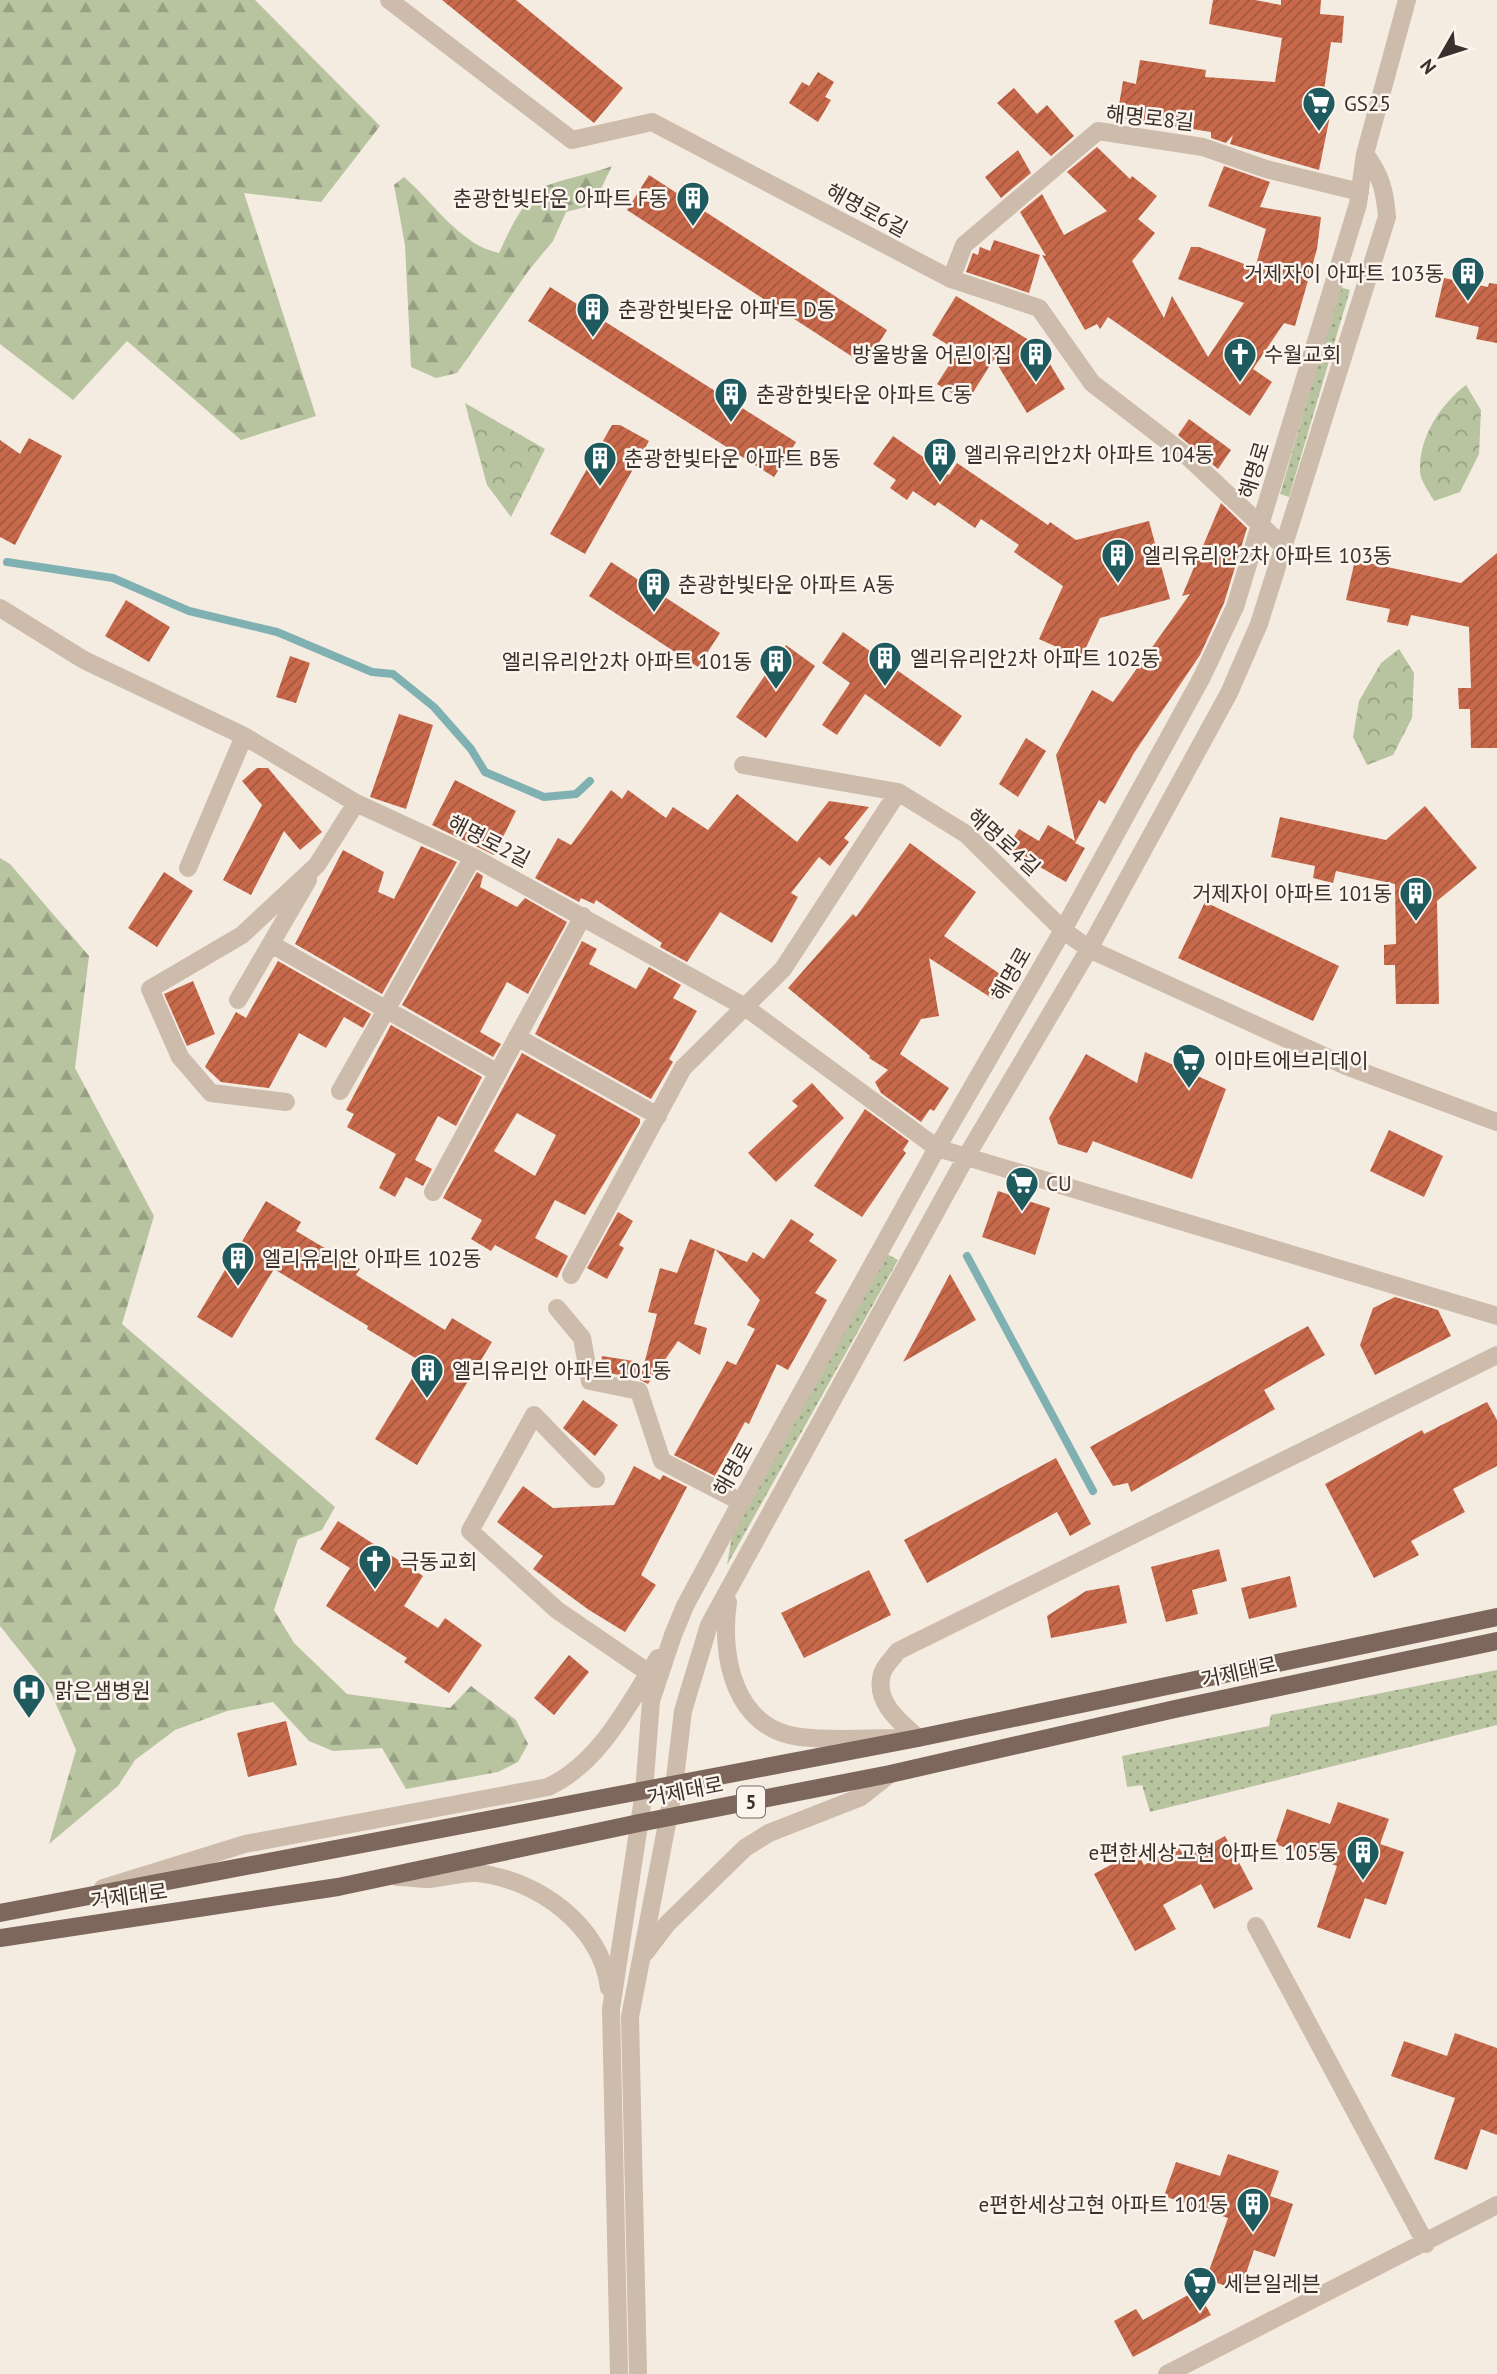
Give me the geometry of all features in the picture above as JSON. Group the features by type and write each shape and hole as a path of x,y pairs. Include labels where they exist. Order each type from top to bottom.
{"main road":[{"name":"거제대로","path":"0,1913 674,1787 1497,1617"},
{"name":"거제대로","path":"0,1938 338,1887 639,1823 890,1774 1175,1709 1497,1641"}],"street":[{"name":"해명로6길","path":"388,0 572,140 652,122 951,279 1039,307 1092,383 1188,457 1284,547"},
{"name":"해명로","path":"611,2009 644,1792 651,1701 673,1634 685,1606 741,1502 1202,677 1236,607 1360,191 1365,154 1407,0"},
{"name":"해명로8길","path":"951,279 964,245 1098,131 1203,147 1266,169 1360,191"},
{"path":"638,2374 629,2017 674,1787 683,1712 709,1625 966,1157 1089,949 1228,693 1259,624 1387,217 1385,193 1377,169 1365,154"},
{"name":"해명로2길","path":"0,608 84,660 244,736 356,803 472,857 745,1007 937,1148 1497,1316"},
{"path":"188,868 244,736"},
{"name":"해명로4길","path":"743,765 898,792 966,834 1063,930 1089,949 1346,1066 1497,1122"},
{"path":"572,1275 683,1068 783,969 898,792"},
{"path":"237,1000 356,803"},
{"path":"340,1091 472,857"},
{"path":"286,1102 211,1093 180,1057 150,989 242,935 317,865"},
{"path":"433,1192 583,916"},
{"path":"271,944 498,1073"},
{"path":"517,1037 658,1116"},
{"path":"557,1308 582,1338 590,1381 639,1391 662,1461 741,1502"},
{"path":"918,1738 893,1716 882,1695 882,1673 898,1651 1490,1358"},
{"path":"596,1479 534,1415 470,1531 557,1610 649,1673"},
{"path":"730,1587 724,1627 726,1660 739,1696 763,1722 798,1737 918,1738"},
{"path":"69,1899 245,1844 548,1787 570,1777 590,1758 673,1634"},
{"path":"641,1959 667,1924 745,1848 769,1833 862,1797 890,1774"},
{"path":"390,1876 429,1879 474,1873 519,1882 558,1906 594,1942 607,1969 611,2009 619,2374"},
{"path":"1256,1926 1426,2244"},
{"path":"1167,2374 1426,2244 1497,2205"}],"green space":[{"path":"0,0 255,0 380,126 321,202 244,193 316,416 241,440 127,341 73,400 0,344"},
{"path":"612,166 593,205 566,212 553,241 529,270 457,373 436,378 411,367 405,245 394,185 404,177 459,232 499,253 521,210 540,189"},
{"path":"1340,287 1350,290 1289,497 1280,494"},
{"path":"1466,385 1481,410 1479,454 1460,492 1434,501 1420,475 1423,446 1440,412"},
{"path":"465,403 545,449 511,517 487,485"},
{"path":"1399,649 1414,673 1412,718 1393,755 1367,765 1353,737 1359,701 1381,663"},
{"path":"0,858 10,864 89,956 75,1068 154,1216 122,1324 335,1507 322,1530 298,1539 274,1610 294,1643 347,1694 450,1708 471,1686 516,1720 528,1744 518,1762 498,1772 406,1789 382,1748 333,1751 309,1741 273,1702 227,1711 175,1730 135,1760 118,1786 49,1844 76,1750 48,1686 0,1626"},
{"path":"887,1254 898,1260 727,1565 733,1530"},
{"path":"1497,1670 1497,1725 1150,1812 1142,1785 1127,1787 1122,1756 1269,1726 1271,1715"}],"building":[{"path":"442,0 516,0 623,88 594,123"},
{"path":"1213,0 1255,0 1281,5 1281,0 1321,0 1320,14 1344,16 1342,43 1331,42 1322,104 1332,106 1319,170 1230,144 1233,135 1226,143 1211,138 1211,132 1117,117 1123,81 1136,84 1140,60 1206,70 1205,77 1275,82 1282,38 1209,24"},
{"path":"818,72 834,82 825,97 831,100 818,122 789,103 802,82 809,86"},
{"path":"1014,88 1037,114 1047,105 1074,136 1051,156 997,103"},
{"path":"1097,147 1130,179 1132,176 1157,196 1138,219 1155,233 1132,261 1164,318 1172,296 1208,357 1244,303 1178,279 1191,247 1199,247 1255,268 1266,229 1208,206 1224,166 1270,182 1260,207 1321,217 1317,249 1295,326 1284,323 1253,369 1272,382 1250,416 1108,317 1100,329 1097,324 1085,330 1042,255 1046,256 1020,212 1042,194 1064,235 1107,211 1067,172"},
{"path":"1018,150 1031,173 1001,198 985,177"},
{"path":"649,175 887,330 865,365 627,210"},
{"path":"994,240 1040,255 1029,293 966,272 973,253 978,255 980,247 990,251"},
{"name":"거제자이 아파트 103동","path":"1444,278 1488,287 1489,283 1497,284 1497,343 1476,339 1479,327 1435,317"},
{"path":"550,287 796,442 774,477 528,321"},
{"path":"956,296 1039,346 1065,389 1027,413 994,359 967,402 937,384 958,351 932,335"},
{"path":"1189,419 1231,450 1218,469 1178,435"},
{"name":"춘광한빛타운 아파트 B동","path":"612,425 620,425 649,441 585,554 550,534"},
{"name":"엘리유리안2차 아파트 103동","path":"893,436 949,475 957,463 1048,525 1050,522 1076,540 1149,521 1170,599 1100,618 1081,658 1039,639 1063,586 1014,552 1019,545 981,519 975,528 938,502 935,506 913,491 907,500 890,488 896,480 873,464"},
{"path":"29,438 62,456 15,545 0,537 0,440 20,454"},
{"path":"1221,503 1247,528 1224,603 1200,655 1134,753 1105,804 1099,800 1075,843 1085,848 1066,882 1007,848 1019,829 1039,841 1048,825 1075,841 1056,755 1092,690 1113,702 1190,594 1182,596"},
{"path":"1497,553 1497,748 1471,748 1470,709 1459,709 1458,688 1471,688 1469,627 1411,615 1408,626 1387,622 1390,609 1346,600 1355,560 1461,583"},
{"name":"춘광한빛타운 아파트 A동","path":"611,562 720,633 698,667 589,596"},
{"path":"126,600 170,627 149,662 105,636"},
{"name":"엘리유리안2차 아파트 102동","path":"843,632 962,716 940,747 865,694 837,735 822,725 850,683 822,663"},
{"name":"엘리유리안2차 아파트 101동","path":"786,645 815,666 766,738 736,717"},
{"path":"290,656 310,663 296,703 276,697"},
{"path":"399,714 433,725 406,809 370,797"},
{"path":"1026,738 1046,751 1018,797 999,784"},
{"path":"257,768 268,768 322,832 300,850 284,831 251,895 223,880 262,805 242,781"},
{"path":"455,780 516,811 494,855 432,825"},
{"path":"611,790 622,799 628,790 666,818 673,807 708,830 737,794 797,842 829,801 869,807 844,838 849,842 830,866 819,857 791,893 798,897 772,943 720,912 687,962 660,947 662,943 596,900 594,904 581,898 579,902 535,878 558,838 571,845"},
{"name":"거제자이 아파트 101동","path":"1425,806 1477,868 1437,901 1439,1004 1396,1004 1395,965 1384,965 1384,945 1396,944 1395,884 1336,871 1333,883 1313,878 1315,866 1271,857 1280,817 1386,840"},
{"path":"910,843 976,892 944,936 1006,978 993,999 929,958 939,1016 921,1019 900,1054 949,1088 934,1111 930,1109 921,1122 881,1093 875,1082 888,1070 869,1058 870,1056 788,988 853,914 856,917"},
{"path":"421,846 457,862 382,994 295,944 343,850 384,872 378,892 394,899"},
{"path":"164,872 193,891 157,947 128,928"},
{"path":"477,872 483,876 480,887 517,907 525,898 567,922 528,994 507,982 480,1032 501,1044 493,1057 402,1005"},
{"path":"1205,902 1339,966 1313,1021 1178,958"},
{"path":"582,941 597,949 589,964 636,989 649,967 681,985 673,998 697,1011 669,1059 673,1062 651,1099 535,1034"},
{"path":"278,961 371,1014 363,1028 344,1017 326,1048 299,1033 269,1088 221,1082 205,1067 236,1012 246,1018"},
{"path":"193,981 215,1034 187,1046 164,994"},
{"path":"391,1025 482,1077 456,1126 438,1116 415,1160 432,1169 423,1186 406,1177 395,1197 379,1188 396,1154 347,1127 354,1114 346,1110"},
{"path":"1145,1052 1226,1089 1192,1179 1093,1141 1087,1153 1058,1144 1049,1118 1086,1054 1137,1083"},
{"path":"522,1053 640,1119 585,1215 555,1200 535,1238 568,1256 557,1278 495,1245 491,1251 471,1239 482,1220 443,1198","holes":["517,1113 556,1135 535,1176 494,1151"]},
{"path":"812,1083 844,1118 776,1182 748,1153 798,1106 792,1101"},
{"path":"865,1109 909,1141 903,1150 906,1153 862,1217 814,1186"},
{"path":"1389,1130 1443,1156 1424,1197 1370,1171"},
{"path":"998,1191 1050,1208 1035,1255 982,1237"},
{"path":"266,1201 301,1222 296,1231 360,1269 356,1275 445,1330 452,1318 492,1342 417,1465 375,1439 422,1362 274,1269 232,1338 197,1317"},
{"path":"618,1212 633,1221 619,1245 624,1248 607,1279 587,1268"},
{"path":"791,1219 814,1234 809,1241 837,1260 815,1293 827,1300 788,1370 777,1364 749,1424 745,1422 715,1476 674,1455 727,1361 736,1365 755,1329 747,1325 760,1300 715,1249 747,1262 753,1252 764,1259"},
{"path":"690,1239 715,1249 694,1324 707,1328 700,1355 678,1341 648,1384 640,1380 657,1314 648,1312 660,1268 677,1273"},
{"path":"950,1274 976,1320 903,1362"},
{"path":"1395,1297 1438,1310 1451,1336 1375,1375 1360,1345 1373,1308"},
{"path":"1308,1326 1325,1355 1264,1390 1275,1409 1131,1492 1128,1483 1113,1486 1090,1447"},
{"path":"602,1356 640,1362 637,1379 600,1371"},
{"path":"583,1400 618,1425 595,1456 563,1428"},
{"path":"1487,1402 1497,1420 1497,1466 1453,1489 1465,1512 1411,1541 1419,1555 1374,1578 1325,1484 1422,1430 1424,1434"},
{"path":"1056,1458 1091,1524 1070,1536 1057,1512 927,1583 904,1540"},
{"path":"634,1466 660,1480 663,1475 687,1487 641,1575 656,1585 625,1632 589,1610 533,1569 543,1556 497,1522 523,1486 553,1508 614,1505"},
{"name":"극동교회","path":"338,1521 423,1576 404,1606 438,1628 445,1618 482,1645 449,1693 404,1662 407,1658 326,1606 350,1568 320,1549"},
{"path":"1219,1549 1227,1581 1192,1590 1198,1614 1166,1622 1151,1567"},
{"path":"869,1570 891,1615 804,1658 781,1613"},
{"path":"1290,1576 1297,1607 1249,1619 1241,1588"},
{"path":"1119,1585 1127,1623 1051,1638 1047,1616 1086,1591"},
{"path":"569,1655 589,1672 554,1715 534,1698"},
{"path":"286,1721 297,1765 248,1777 237,1733"},
{"name":"e편한세상고현 아파트 105동","path":"1338,1802 1389,1819 1380,1844 1404,1852 1386,1905 1365,1898 1350,1939 1317,1927 1337,1866 1275,1844 1287,1809 1330,1824"},
{"path":"1225,1836 1253,1889 1214,1909 1201,1884 1163,1905 1176,1929 1135,1951 1094,1874 1136,1851 1144,1865 1178,1846 1185,1858"},
{"path":"1455,2033 1497,2048 1497,2135 1481,2129 1467,2170 1434,2159 1455,2098 1391,2076 1404,2041 1447,2056"},
{"name":"e편한세상고현 아파트 101동","path":"1228,2154 1279,2171 1270,2196 1293,2204 1275,2257 1254,2250 1240,2291 1206,2279 1228,2218 1164,2196 1176,2162 1220,2176"},
{"path":"1197,2290 1211,2315 1133,2357 1114,2321 1136,2309 1143,2320"}],"waterway":[{"path":"7,562 113,578 189,611 277,632 372,672 393,674 434,707 471,749 485,772 544,797 576,794 590,781"},
{"path":"967,1256 1093,1491"}],"place":[{"name":"GS25","path":"1319,133"},
{"name":"춘광한빛타운 아파트 F동","path":"693,228"},
{"name":"거제자이 아파트 103동","path":"1468,303"},
{"name":"춘광한빛타운 아파트 D동","path":"593,339"},
{"name":"방울방울 어린이집","path":"1036,384"},
{"name":"수월교회","path":"1240,384"},
{"name":"춘광한빛타운 아파트 C동","path":"731,424"},
{"name":"엘리유리안2차 아파트 104동","path":"940,484"},
{"name":"춘광한빛타운 아파트 B동","path":"600,488"},
{"name":"엘리유리안2차 아파트 103동","path":"1118,585"},
{"name":"춘광한빛타운 아파트 A동","path":"654,614"},
{"name":"엘리유리안2차 아파트 102동","path":"885,688"},
{"name":"엘리유리안2차 아파트 101동","path":"776,691"},
{"name":"거제자이 아파트 101동","path":"1416,923"},
{"name":"이마트에브리데이","path":"1189,1090"},
{"name":"CU","path":"1022,1213"},
{"name":"엘리유리안 아파트 102동","path":"238,1288"},
{"name":"엘리유리안 아파트 101동","path":"427,1400"},
{"name":"극동교회","path":"375,1591"},
{"name":"맑은샘병원","path":"29,1720"},
{"name":"e편한세상고현 아파트 105동","path":"1363,1882"},
{"name":"e편한세상고현 아파트 101동","path":"1253,2234"},
{"name":"세븐일레븐","path":"1200,2313"}]}
